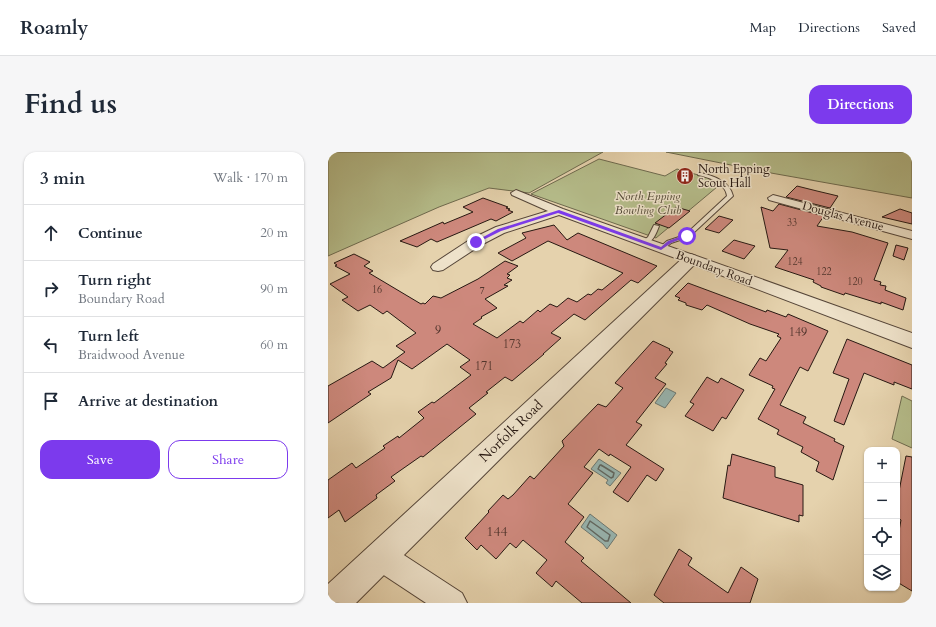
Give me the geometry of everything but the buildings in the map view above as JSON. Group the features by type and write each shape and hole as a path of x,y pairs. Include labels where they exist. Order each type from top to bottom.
{"street":[{"name":"Boundary Road","path":"516,193 644,243 912,341"},
{"name":"Douglas Avenue","path":"773,198 912,235"},
{"path":"438,267 476,242 500,230 559,211"},
{"name":"Norfolk Road","path":"332,603 690,259"},
{"path":"380,556 452,603"}],"lane":[{"path":"661,249 669,242 687,236 730,196 729,190 720,182 700,174"},
{"path":"644,243 651,238 656,226"}],"green space":[{"path":"328,152 603,152 529,193 489,188 439,207 328,256"},
{"path":"666,152 912,152 912,198 771,173"},
{"name":"North Epping Bowling Club","path":"599,159 665,176 677,169 723,182 656,238 531,194"},
{"path":"902,396 912,401 912,448 892,439"}],"water":[{"path":"666,388 676,393 665,408 655,403"},
{"path":"599,459 621,473 610,486 606,483 608,480 591,469"},
{"path":"590,514 617,535 607,549 603,544 581,527"}],"place":[{"name":"North Epping Scout Hall","path":"685,176"}],"route":[{"path":"476,242 500,230 559,211 661,249 669,242 687,236"}]}
